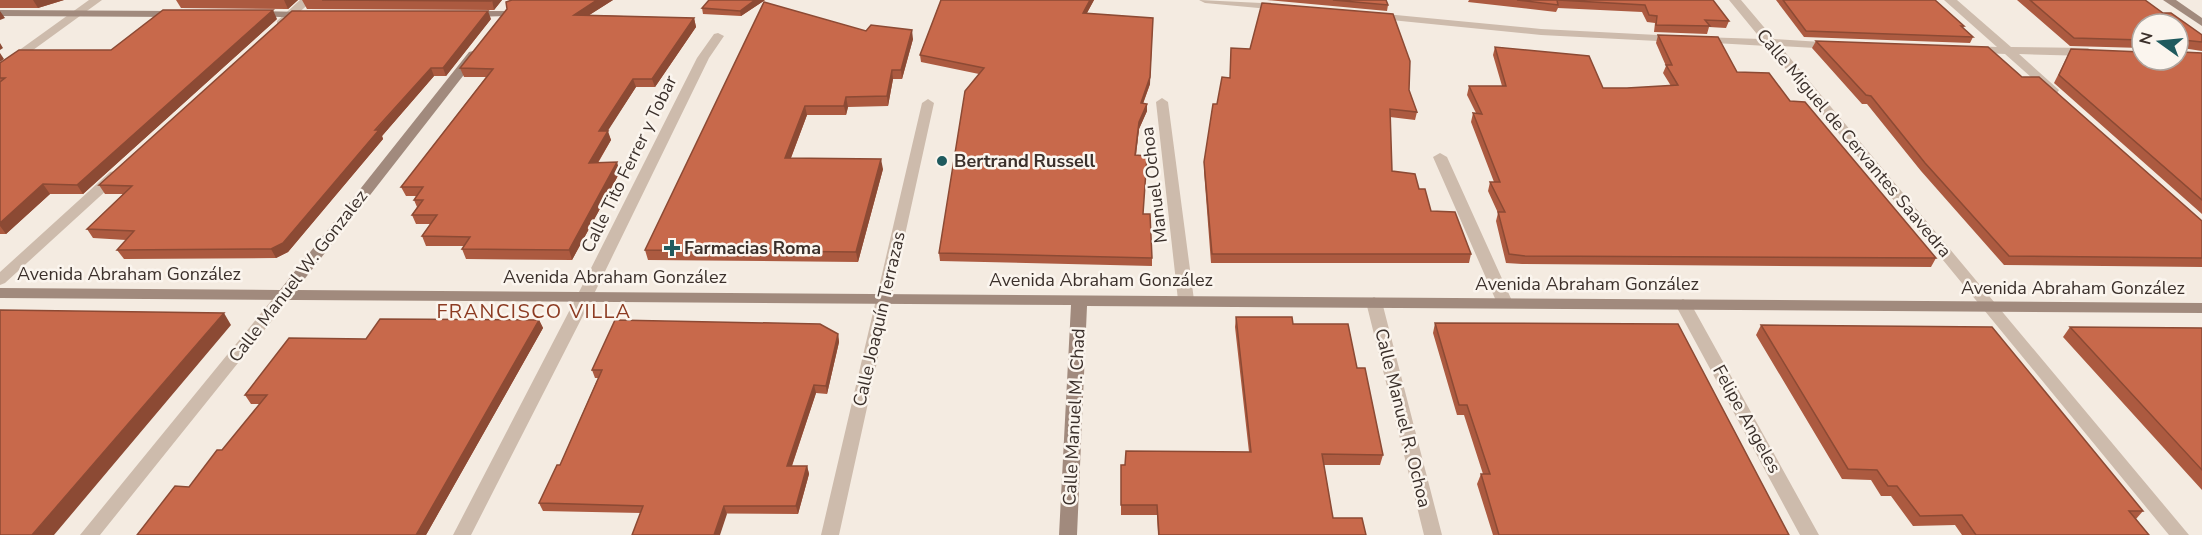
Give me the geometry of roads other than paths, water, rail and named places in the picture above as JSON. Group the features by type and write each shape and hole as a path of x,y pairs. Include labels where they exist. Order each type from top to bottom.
{"main road":[{"path":"2169,0 2202,23"},
{"path":"0,13 185,14"},
{"path":"244,14 315,15"},
{"path":"457,15 500,19"},
{"name":"Calle Manuel W. Gonzalez","path":"285,294 482,42"},
{"name":"Avenida Abraham González","path":"0,293 2202,308"},
{"name":"Calle Manuel M. Chad","path":"1068,535 1079,300"}],"street":[{"path":"0,70 96,0"},
{"path":"273,31 307,0"},
{"path":"1205,0 1291,9"},
{"name":"Calle Miguel de Cervantes Saavedra","path":"1735,0 2180,535"},
{"path":"1950,0 2062,98"},
{"path":"1361,15 1562,33 1842,45"},
{"name":"Calle Tito Ferrer y Tobar","path":"462,535 585,296 703,58 718,36"},
{"path":"1961,49 2098,53"},
{"name":"Manuel Ochoa","path":"1162,102 1186,300"},
{"name":"Calle Joaquín Terrazas","path":"830,535 928,103"},
{"path":"1440,157 1505,303"},
{"path":"0,280 123,168"},
{"name":"Calle Manuel W. Gonzalez","path":"89,535 285,294"},
{"name":"Calle Manuel R. Ochoa","path":"1374,302 1432,535"},
{"name":"Felipe Angeles","path":"1683,304 1810,535"}],"place":[{"name":"Bertrand Russell","path":"942,161"},
{"name":"Farmacias Roma","path":"672,248"}],"district":[{"name":"FRANCISCO VILLA","path":"534,311"}]}
